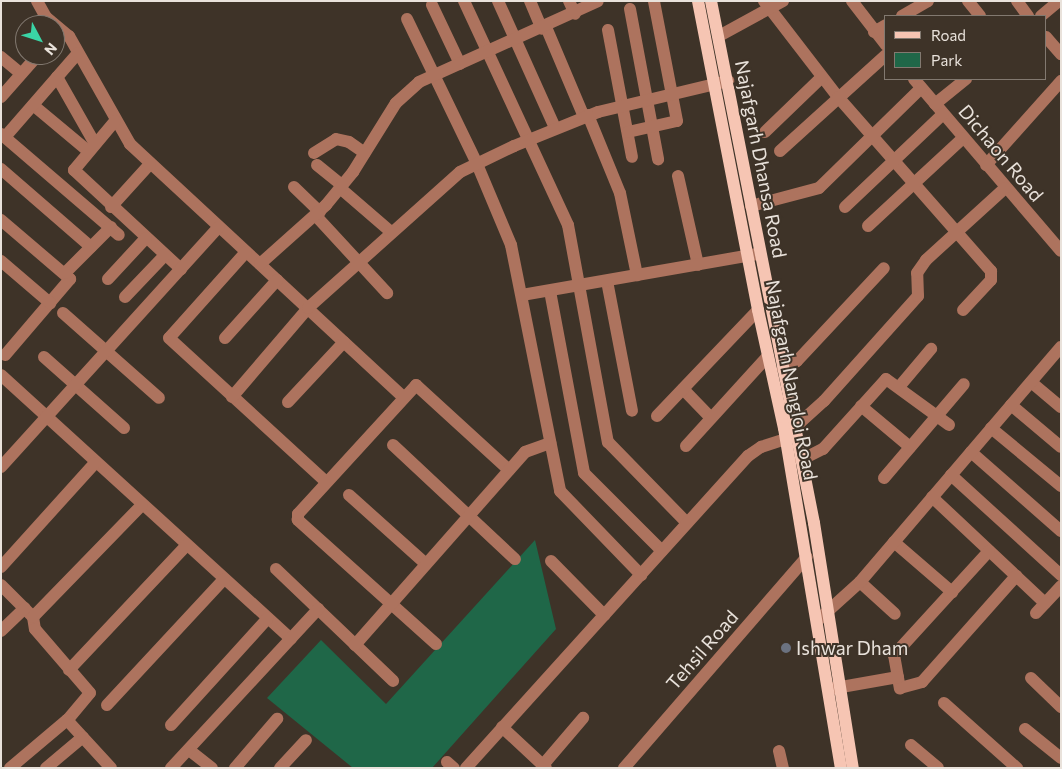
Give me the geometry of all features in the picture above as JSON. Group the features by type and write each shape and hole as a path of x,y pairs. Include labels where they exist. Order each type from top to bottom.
{"main road":[{"name":"Najafgarh Nangloi Road","path":"698,1 754,255 758,310 767,357 792,434 807,556 818,620 836,688 842,768"},
{"name":"Najafgarh Dhansa Road","path":"711,1 751,206 754,255 783,369 792,434 801,460 829,610 836,688 853,768"}],"street":[{"path":"37,1 44,15"},
{"path":"464,1 568,225 608,442 687,524"},
{"path":"498,1 555,128"},
{"path":"530,1 586,116 620,192 637,275"},
{"path":"569,1 575,14"},
{"path":"260,264 318,214 341,187 365,153 396,103 419,82 575,14 598,1"},
{"path":"628,132 677,121 654,1"},
{"path":"719,36 768,6 783,1"},
{"path":"852,1 880,29"},
{"path":"904,15 928,1"},
{"path":"968,1 979,15"},
{"path":"1016,1 1027,15"},
{"path":"1042,15 1059,1"},
{"path":"432,5 460,64"},
{"path":"768,6 838,97 895,158 957,230 993,276 963,310"},
{"path":"630,9 658,159"},
{"path":"407,19 477,164 511,245 560,491 640,575"},
{"path":"608,30 632,156"},
{"path":"1047,38 1061,54"},
{"path":"65,39 78,53 115,121 130,144 403,397"},
{"path":"64,273 91,246 115,231 3,136 78,53"},
{"path":"1,57 21,74"},
{"path":"780,151 884,57"},
{"path":"1,97 29,65"},
{"path":"57,77 91,148"},
{"path":"765,132 822,77"},
{"path":"845,207 895,158 965,80"},
{"path":"986,165 1061,80"},
{"path":"232,397 308,308 358,261 460,172 529,139 586,116 728,81"},
{"path":"751,206 819,188 874,134 918,83"},
{"name":"Dichaon Road","path":"918,83 1005,188 1061,251"},
{"path":"33,105 91,148"},
{"path":"115,121 74,170 111,207 181,269"},
{"path":"868,226 964,138"},
{"path":"365,153 349,142 336,139 316,159 341,187 391,232"},
{"path":"111,207 150,164"},
{"path":"1,169 91,246"},
{"path":"678,176 698,265"},
{"path":"294,187 387,293"},
{"path":"466,768 748,456 761,447 792,434 824,401 918,296 919,269 957,230 1005,188"},
{"path":"1,220 70,279 3,357"},
{"path":"1,468 219,227"},
{"path":"108,279 146,238"},
{"path":"246,252 169,338 326,482"},
{"path":"125,297 165,255"},
{"path":"522,295 754,255"},
{"path":"1,261 50,303"},
{"path":"783,369 797,361 884,268"},
{"path":"225,338 277,280"},
{"path":"607,281 632,410"},
{"path":"550,290 584,473 662,551"},
{"path":"657,416 758,310"},
{"path":"63,313 159,398"},
{"path":"288,402 344,342"},
{"path":"899,388 931,349"},
{"path":"818,620 860,582 991,428 1058,354"},
{"path":"44,357 124,428"},
{"path":"686,446 767,357"},
{"path":"1,375 95,463 291,639"},
{"path":"801,460 823,450 886,379 949,425"},
{"path":"1031,382 1061,407"},
{"path":"884,478 964,384"},
{"path":"436,644 297,518 326,482 412,387 420,386 509,470"},
{"path":"682,389 711,418"},
{"path":"1011,405 1061,447"},
{"path":"861,406 910,448"},
{"path":"991,428 1061,486"},
{"path":"355,645 528,449 550,444"},
{"path":"393,445 515,559"},
{"path":"971,452 1061,531"},
{"path":"1,567 95,463"},
{"path":"951,475 1061,574"},
{"path":"349,495 426,564"},
{"path":"932,497 1046,603"},
{"path":"1,631 29,612 142,505"},
{"path":"894,542 952,592"},
{"path":"69,670 187,545"},
{"path":"989,551 894,655 900,688 922,682 1016,576"},
{"name":"Tehsil Road","path":"624,768 807,556"},
{"path":"551,561 604,615"},
{"path":"276,570 393,681"},
{"path":"107,705 224,579"},
{"path":"860,582 895,614"},
{"path":"1,585 29,612 35,629 90,695 67,720 10,768"},
{"path":"1036,613 1061,586"},
{"path":"171,768 318,610"},
{"path":"171,725 268,618"},
{"path":"836,688 898,677"},
{"path":"1031,678 1061,707"},
{"path":"944,702 1009,765"},
{"path":"502,728 545,766 583,718"},
{"path":"235,768 277,719"},
{"path":"67,720 111,768"},
{"path":"1025,729 1061,758"},
{"path":"46,768 83,737"},
{"path":"280,768 306,740"},
{"path":"911,745 938,768"},
{"path":"189,750 209,767"},
{"path":"779,751 783,768"}],"green space":[{"path":"535,540 556,629 432,768 353,768 267,698 321,640 386,704"}],"place":[{"name":"Ishwar Dham","path":"786,648"}]}
